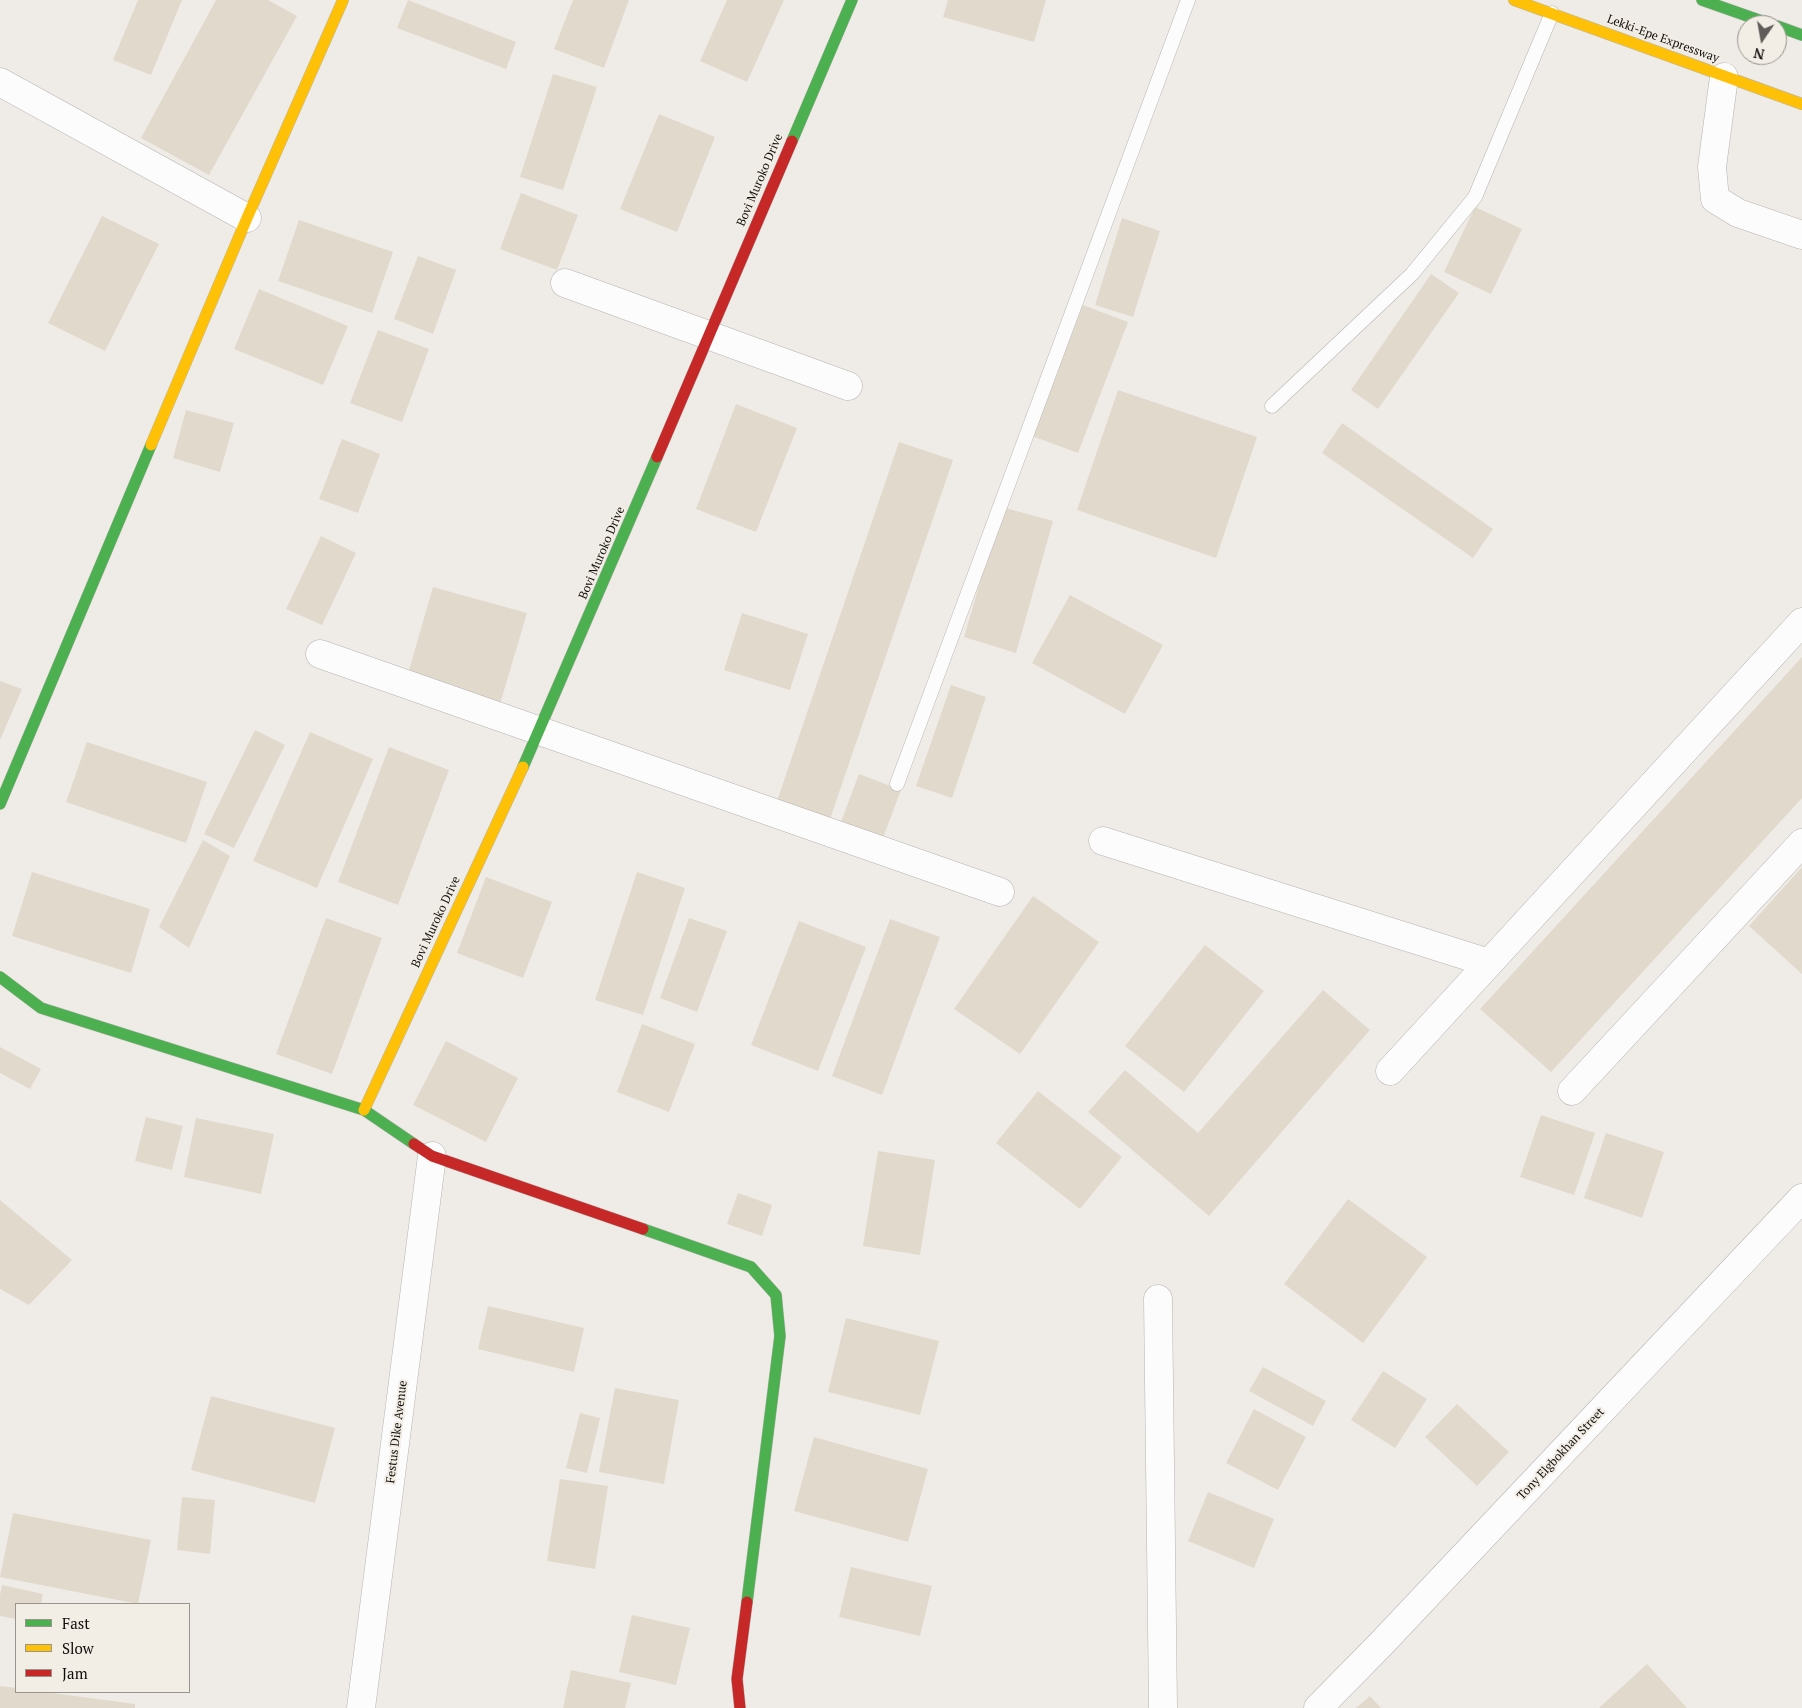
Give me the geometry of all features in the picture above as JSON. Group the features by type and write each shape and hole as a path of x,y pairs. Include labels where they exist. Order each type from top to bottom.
{"main road":[{"path":"0,804 247,218 343,0"},
{"name":"Bovi Muroko Drive","path":"364,1110 540,731 852,0"},
{"name":"Lekki-Epe Expressway","path":"1514,0 1802,104"},
{"path":"1702,0 1745,15"},
{"path":"1787,30 1802,35"},
{"path":"0,977 41,1008 364,1110 432,1156 751,1267 776,1295 780,1336 737,1680 740,1708"}],"street":[{"path":"1724,77 1712,167 1715,198 1738,213 1802,235"},
{"path":"0,82 247,218"},
{"path":"565,283 848,386"},
{"path":"1390,1071 1802,622"},
{"path":"320,654 1000,892"},
{"path":"1103,841 1489,963"},
{"path":"1572,1090 1802,843"},
{"name":"Festus Dike Avenue","path":"361,1708 432,1156"},
{"name":"Tony Elgbokhan Street","path":"1318,1708 1388,1637 1802,1198"},
{"path":"1158,1299 1163,1708"}],"lane":[{"path":"896,784 1188,0"},
{"path":"1272,406 1412,274 1475,197 1552,13"}],"building":[{"path":"138,0 182,0 151,75 113,60"},
{"path":"216,0 268,0 297,16 209,175 141,138"},
{"path":"408,0 516,42 506,69 397,28"},
{"path":"573,0 629,0 604,68 554,49"},
{"path":"727,0 784,0 747,82 700,61"},
{"path":"948,0 1046,0 1034,42 943,17"},
{"path":"553,74 597,87 563,190 520,177"},
{"path":"659,114 715,137 677,232 620,209"},
{"path":"521,193 578,215 557,270 500,249"},
{"path":"1475,207 1522,229 1491,294 1444,272"},
{"path":"102,216 159,244 105,351 48,323"},
{"path":"1122,218 1160,231 1133,317 1095,305"},
{"path":"299,220 393,252 372,313 278,281"},
{"path":"418,256 456,270 433,334 394,319"},
{"path":"1431,274 1459,293 1378,409 1351,390"},
{"path":"259,289 348,326 323,385 234,349"},
{"path":"1083,305 1128,322 1078,453 1032,436"},
{"path":"378,330 429,349 402,422 350,403"},
{"path":"1118,390 1257,437 1216,558 1077,510"},
{"path":"736,404 797,428 756,532 696,509"},
{"path":"186,410 234,423 220,472 173,458"},
{"path":"1342,423 1493,529 1473,558 1322,453"},
{"path":"342,439 380,454 358,513 319,499"},
{"path":"899,442 953,460 830,819 777,801"},
{"path":"1002,507 1053,521 1016,653 964,637"},
{"path":"321,536 356,553 322,625 286,609"},
{"path":"433,587 527,613 500,704 407,677"},
{"path":"1070,595 1163,645 1125,714 1032,663"},
{"path":"742,613 808,634 790,690 724,670"},
{"path":"1802,657 1802,798 1551,1072 1480,1009"},
{"path":"0,681 22,689 0,740"},
{"path":"951,685 986,697 952,798 916,786"},
{"path":"255,730 285,745 234,848 204,834"},
{"path":"310,732 373,759 317,888 253,861"},
{"path":"87,742 207,782 186,843 66,802"},
{"path":"389,747 449,770 398,905 338,882"},
{"path":"859,774 901,790 881,843 839,827"},
{"path":"203,840 230,856 189,948 159,927"},
{"path":"1802,867 1802,974 1749,926"},
{"path":"32,872 150,909 131,973 12,936"},
{"path":"637,872 685,888 643,1015 595,1000"},
{"path":"486,877 552,902 523,978 457,953"},
{"path":"1033,896 1099,942 1020,1054 954,1009"},
{"path":"326,918 382,938 332,1074 276,1054"},
{"path":"689,918 727,931 697,1012 660,998"},
{"path":"890,919 940,937 882,1095 832,1076"},
{"path":"799,921 866,947 818,1071 751,1045"},
{"path":"1205,945 1264,991 1184,1092 1125,1046"},
{"path":"1323,990 1370,1030 1209,1216 1088,1112 1125,1070 1198,1133"},
{"path":"642,1024 695,1044 669,1112 617,1092"},
{"path":"446,1041 518,1078 486,1142 413,1105"},
{"path":"0,1047 41,1069 30,1089 0,1073"},
{"path":"1038,1091 1122,1157 1080,1209 996,1143"},
{"path":"1541,1115 1595,1133 1574,1195 1520,1177"},
{"path":"146,1117 183,1126 172,1170 135,1161"},
{"path":"196,1118 274,1134 261,1194 184,1177"},
{"path":"1606,1133 1664,1152 1642,1218 1584,1198"},
{"path":"878,1151 935,1160 920,1255 863,1246"},
{"path":"738,1193 772,1205 762,1236 727,1224"},
{"path":"1348,1199 1427,1257 1363,1343 1284,1284"},
{"path":"0,1200 72,1260 29,1305 0,1289"},
{"path":"488,1306 584,1328 574,1372 478,1349"},
{"path":"846,1318 939,1341 920,1415 828,1392"},
{"path":"1263,1367 1326,1401 1313,1426 1249,1391"},
{"path":"1383,1371 1427,1399 1395,1448 1351,1420"},
{"path":"615,1388 679,1400 664,1484 599,1472"},
{"path":"211,1396 335,1428 315,1503 191,1470"},
{"path":"1457,1404 1509,1452 1477,1486 1425,1437"},
{"path":"1254,1409 1306,1437 1278,1490 1226,1463"},
{"path":"580,1413 600,1418 587,1473 566,1468"},
{"path":"814,1437 928,1469 908,1542 794,1511"},
{"path":"560,1479 608,1486 595,1569 547,1561"},
{"path":"1208,1492 1274,1519 1254,1568 1188,1541"},
{"path":"182,1497 215,1500 210,1554 177,1550"},
{"path":"13,1513 151,1540 138,1603 0,1577"},
{"path":"851,1567 932,1586 920,1636 839,1617"},
{"path":"2,1585 43,1594 41,1603 15,1603 15,1619 0,1616"},
{"path":"632,1615 690,1628 676,1685 619,1672"},
{"path":"1647,1664 1687,1708 1599,1708"},
{"path":"571,1670 631,1683 625,1708 563,1708"},
{"path":"0,1686 15,1688 15,1693 52,1693 135,1704 135,1708 0,1708"},
{"path":"1370,1696 1381,1708 1356,1708"}],"traffic: fast":[{"path":"792,141 852,0"},
{"path":"1702,0 1745,15"},
{"path":"1787,30 1802,35"},
{"path":"0,804 151,445"},
{"path":"523,767 657,457"},
{"path":"0,977 41,1008 364,1110 414,1144"},
{"path":"643,1229 751,1267 776,1295 780,1336 747,1602"}],"traffic: slow":[{"path":"151,445 247,218 343,0"},
{"path":"1514,0 1802,104"},
{"path":"364,1110 523,767"}],"traffic: jam":[{"path":"657,457 792,141"},
{"path":"414,1144 432,1156 643,1229"},
{"path":"740,1708 737,1679 747,1602"}]}
